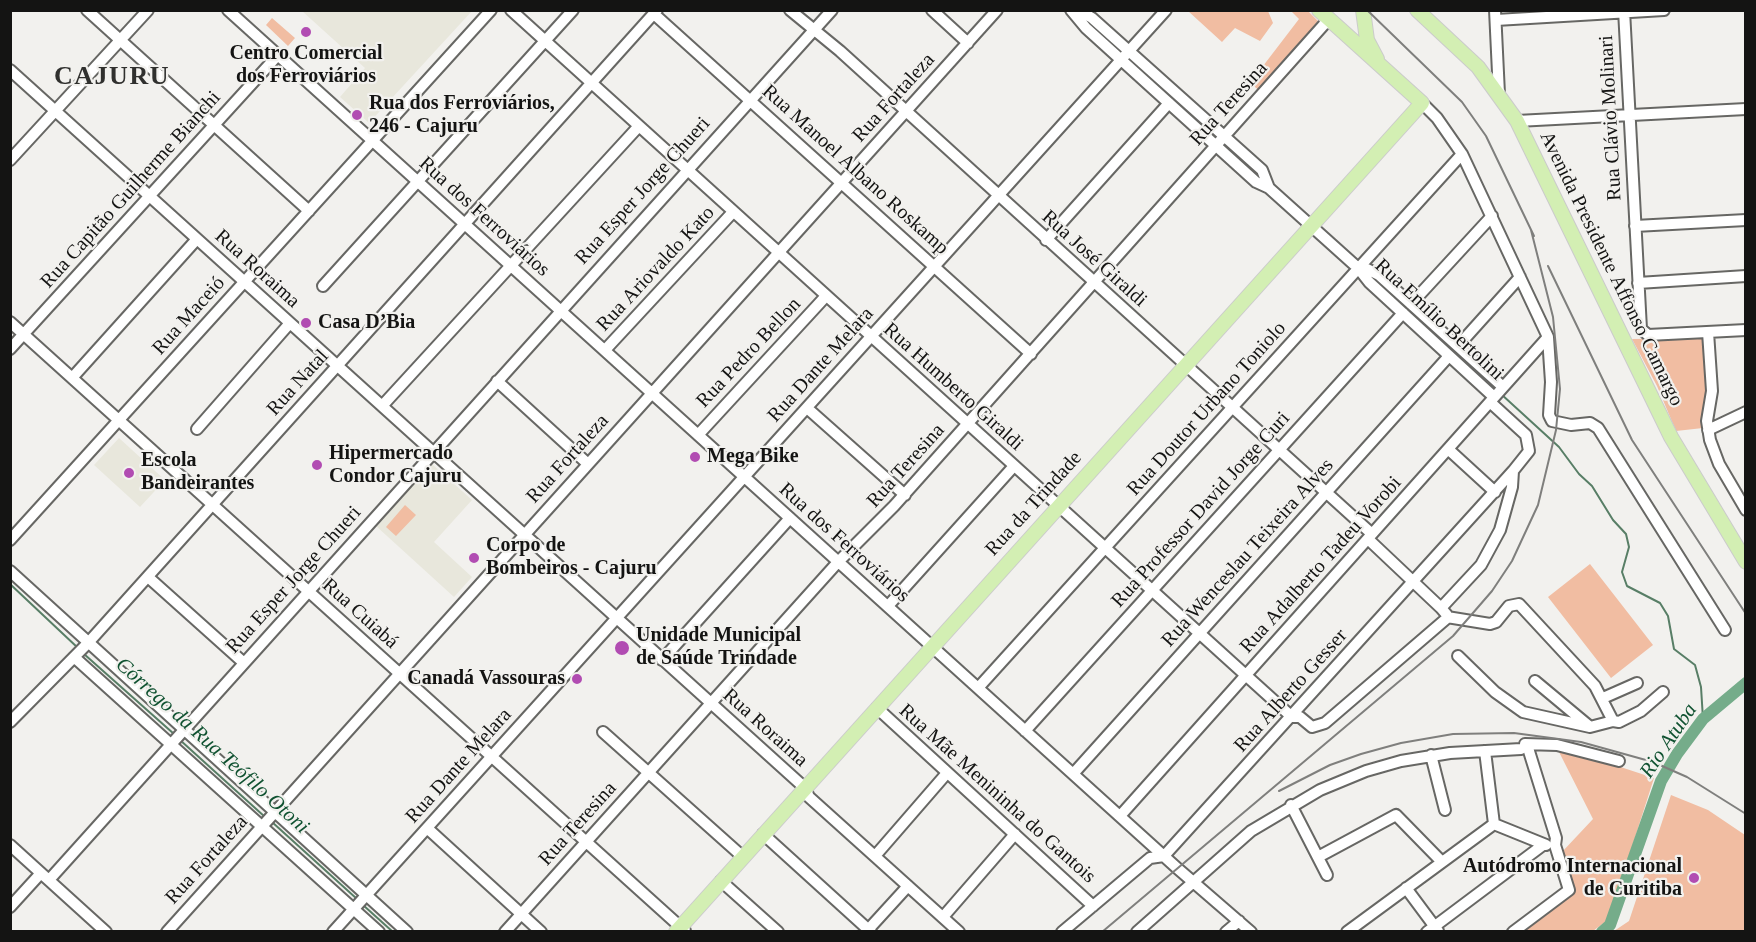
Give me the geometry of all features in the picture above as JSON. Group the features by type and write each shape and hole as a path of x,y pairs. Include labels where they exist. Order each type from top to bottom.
{"main road":[{"path":"1323,15 1343,26 1352,26 1359,19 1363,10"},
{"path":"1363,10 1367,40 1377,60 1389,75"},
{"name":"Avenida Presidente Affonso Camargo","path":"1418,10 1471,59 1517,121 1668,431 1746,562"},
{"path":"1323,15 1422,103"},
{"name":"Rua da Trindade","path":"680,930 876,708 1422,103"}],"street":[{"path":"87,10 309,211"},
{"path":"10,160 148,10"},
{"name":"Rua dos Ferroviários","path":"228,10 932,647 1251,932"},
{"name":"Rua Maceió","path":"10,540 491,10"},
{"name":"Rua Humberto Giraldi","path":"511,10 1292,717"},
{"path":"323,286 573,10"},
{"name":"Rua José Giraldi","path":"790,10 1326,492 1444,613"},
{"name":"Rua Esper Jorge Chueri","path":"10,907 45,876 184,730 832,10"},
{"path":"932,10 968,43"},
{"name":"Rua Fortaleza","path":"167,932 997,10"},
{"name":"Rua Dante Melara","path":"333,932 1167,10"},
{"path":"1499,94 1495,15 1664,10"},
{"name":"Rua Natal","path":"10,722 88,643 656,12"},
{"name":"Rua Manoel Albano Roskamp","path":"656,12 1031,354"},
{"name":"Rua Clávio Molinari","path":"1624,12 1642,332 1648,335 1708,332"},
{"name":"Rua Emílio Bertolini","path":"1077,13 1092,18 1262,170 1269,188"},
{"name":"Rua Emílio Bertolini","path":"1077,13 1169,104 1256,182 1269,188 1311,225 1449,356 1525,433 1529,445 1528,453"},
{"name":"Rua Teresina","path":"505,932 838,562 905,495 1031,354 1216,146 1323,15"},
{"name":"Rua Capitão Guilherme Bianchi","path":"10,349 213,124 278,56"},
{"name":"Rua Roraima","path":"10,70 805,788 809,797 958,932"},
{"path":"1422,103 1443,125 1462,154 1548,337 1549,415 1552,421 1571,425 1590,423 1598,428 1725,630"},
{"path":"1046,240 1169,104"},
{"path":"1517,121 1746,109"},
{"path":"382,406 639,126"},
{"name":"Rua Doutor Urbano Toniolo","path":"978,688 1462,154"},
{"name":"Rua Ariovaldo Kato","path":"604,350 733,212"},
{"path":"1411,304 1492,216"},
{"path":"1635,226 1746,220"},
{"path":"72,378 197,239"},
{"name":"Rua Emílio Bertolini","path":"1358,268 1373,271 1503,387"},
{"path":"1638,283 1746,276"},
{"path":"1458,346 1520,277"},
{"name":"Rua Pedro Bellon","path":"698,435 826,296"},
{"name":"Rua Professor David Jorge Curi","path":"1025,730 1403,313"},
{"name":"Rua Cuiabá","path":"10,322 586,842 680,930"},
{"path":"197,429 290,323"},
{"path":"1744,504 1719,464 1708,430 1712,391 1708,332 1746,330"},
{"name":"Rua Adalberto Tadeu Vorobi","path":"1120,816 1548,337"},
{"name":"Rua Wenceslau Teixeira Alves","path":"1073,774 1449,356"},
{"path":"497,381 588,464"},
{"path":"807,408 905,495"},
{"path":"1708,430 1746,412"},
{"path":"1448,449 1495,492"},
{"name":"Rua Alberto Gesser","path":"1062,932 1150,858 1164,856 1414,583 1528,453"},
{"path":"888,606 1014,466"},
{"path":"1292,717 1300,717 1312,727 1325,723 1444,613 1491,549 1507,508 1513,471"},
{"path":"662,660 790,518"},
{"path":"10,572 407,932"},
{"path":"148,577 244,663"},
{"path":"1444,613 1490,624 1496,622 1509,606 1519,604 1595,686 1613,721"},
{"path":"1458,656 1495,692 1523,712 1590,727 1613,721 1618,722 1641,711 1663,692"},
{"path":"74,657 379,932"},
{"path":"1535,681 1590,727"},
{"path":"1603,698 1637,683"},
{"path":"10,704 20,712"},
{"name":"Rua Mãe Menininha do Gantois","path":"876,708 1093,906"},
{"path":"603,732 743,857"},
{"path":"1137,932 1195,883 1244,836 1292,805 1366,771 1431,755 1525,747 1557,746 1619,761"},
{"path":"1513,932 1569,890 1555,845 1556,838 1525,747"},
{"path":"1485,751 1494,824"},
{"path":"1431,755 1445,810"},
{"path":"874,856 947,772"},
{"path":"1292,805 1327,875"},
{"path":"1318,857 1396,815 1442,862"},
{"path":"1494,824 1543,845 1555,845"},
{"path":"1347,932 1494,824"},
{"path":"427,828 541,932"},
{"path":"764,834 869,931 908,886"},
{"path":"943,917 1015,834"},
{"path":"10,845 106,932"},
{"path":"1406,888 1433,930 1543,845"},
{"path":"722,881 778,932"},
{"path":"1226,932 1239,921"}],"shaded area":[{"path":"302,11 472,11 369,123 340,97 365,68"},
{"path":"1188,11 1268,11 1273,23 1260,41 1235,28 1222,42"},
{"path":"1291,11 1308,11 1318,21 1261,92 1250,83 1299,19"},
{"path":"272,18 295,38 288,46 266,25"},
{"path":"1705,338 1706,393 1703,428 1676,431 1657,386 1632,339"},
{"name":"Escola Bandeirantes","path":"119,438 165,480 140,507 94,465"},
{"path":"432,464 472,500 434,542 472,577 454,597 376,526"},
{"path":"405,505 416,515 396,536 386,527"},
{"path":"1590,564 1653,645 1611,678 1548,597"},
{"path":"1558,750 1584,755 1654,778 1609,919 1593,931 1520,932 1573,892 1562,852 1593,819"},
{"name":"Autódromo Internacional de Curitiba","path":"1671,795 1708,810 1745,835 1745,931 1614,931 1629,921"}],"waterway":[{"path":"1092,25 1117,49"},
{"path":"1134,64 1213,135"},
{"path":"1229,150 1260,178"},
{"path":"1396,300 1497,391"},
{"path":"1501,394 1559,447 1579,474 1592,486 1613,520 1626,534 1629,547 1622,572 1627,586 1660,603 1668,616 1674,649 1695,665 1701,687 1703,719"},
{"name":"Córrego da Rua Teófilo Otoni","path":"10,584 78,648"},
{"name":"Córrego da Rua Teófilo Otoni","path":"84,654 174,734"},
{"name":"Rio Atuba","path":"1602,932 1610,925 1661,781 1677,754 1703,719 1746,683"},
{"name":"Córrego da Rua Teófilo Otoni","path":"180,740 265,817"},
{"name":"Córrego da Rua Teófilo Otoni","path":"272,822 357,899"},
{"name":"Córrego da Rua Teófilo Otoni","path":"363,905 393,932"}],"railway":[{"path":"1367,10 1462,102 1486,136 1534,236"},
{"path":"1102,932 1453,636 1492,591 1512,561 1538,505 1556,430 1560,389 1553,317 1531,230"},
{"path":"1548,266 1632,440 1746,614"},
{"path":"1279,791 1330,765 1401,743 1453,734 1514,733 1581,742 1653,762 1687,777 1746,814"}],"place":[{"name":"Centro Comercial dos Ferroviários","path":"306,32"},
{"name":"Rua dos Ferroviários, 246 - Cajuru","path":"357,115"},
{"name":"Casa D’Bia","path":"306,323"},
{"name":"Mega Bike","path":"695,457"},
{"name":"Hipermercado Condor Cajuru","path":"317,465"},
{"name":"Escola Bandeirantes","path":"129,473"},
{"name":"Corpo de Bombeiros - Cajuru","path":"474,558"},
{"name":"Unidade Municipal de Saúde Trindade","path":"622,648"},
{"name":"Canadá Vassouras","path":"577,679"},
{"name":"Autódromo Internacional de Curitiba","path":"1694,878"}],"district":[{"name":"CAJURU","path":"112,77"}]}
